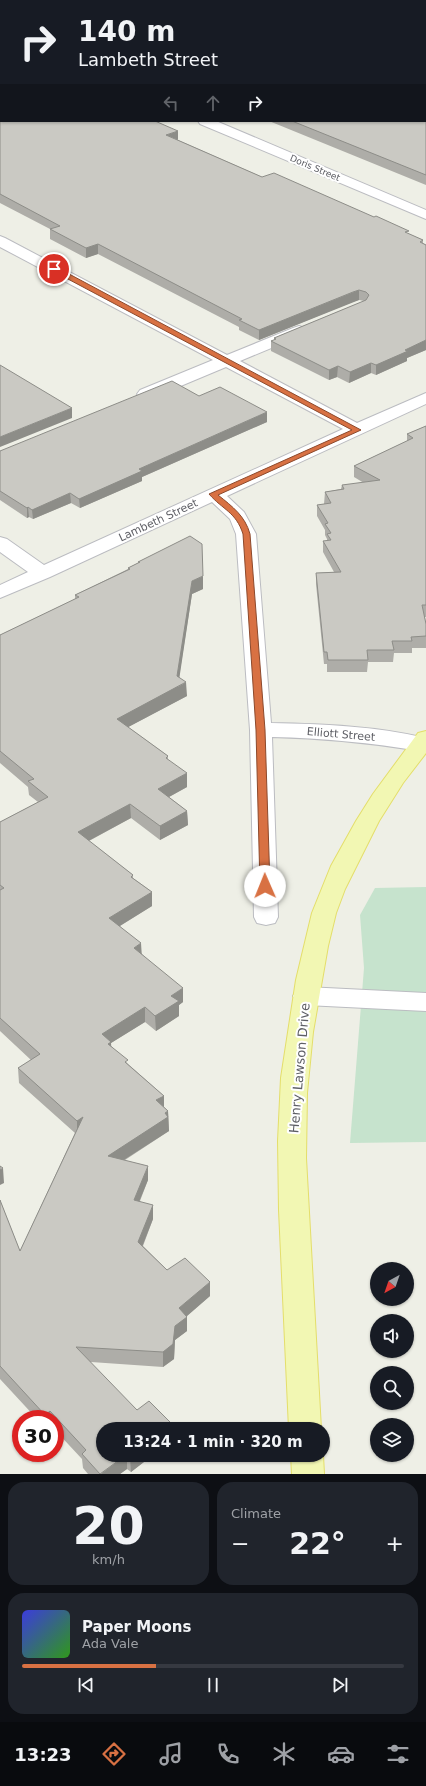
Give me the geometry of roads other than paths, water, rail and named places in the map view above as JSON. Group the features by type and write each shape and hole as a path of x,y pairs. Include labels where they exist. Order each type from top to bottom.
{"main road":[{"name":"Henry Lawson Drive","path":"305,1422 291,1152 293,1098 299,1041 306,996 317,938 333,889 357,841 374,812 395,778 423,741"},
{"path":"307,1462 308,1474"}],"street":[{"name":"Doris Street","path":"207,122 426,215"},
{"path":"0,240 358,430"},
{"path":"131,400 315,324"},
{"name":"Lambeth Street","path":"0,592 426,398"},
{"path":"213,494 236,513 243,523 246,534 261,730 266,917"},
{"path":"0,543 43,572"},
{"name":"Elliott Street","path":"261,730 324,731 423,741"},
{"path":"306,996 426,1002"}]}
